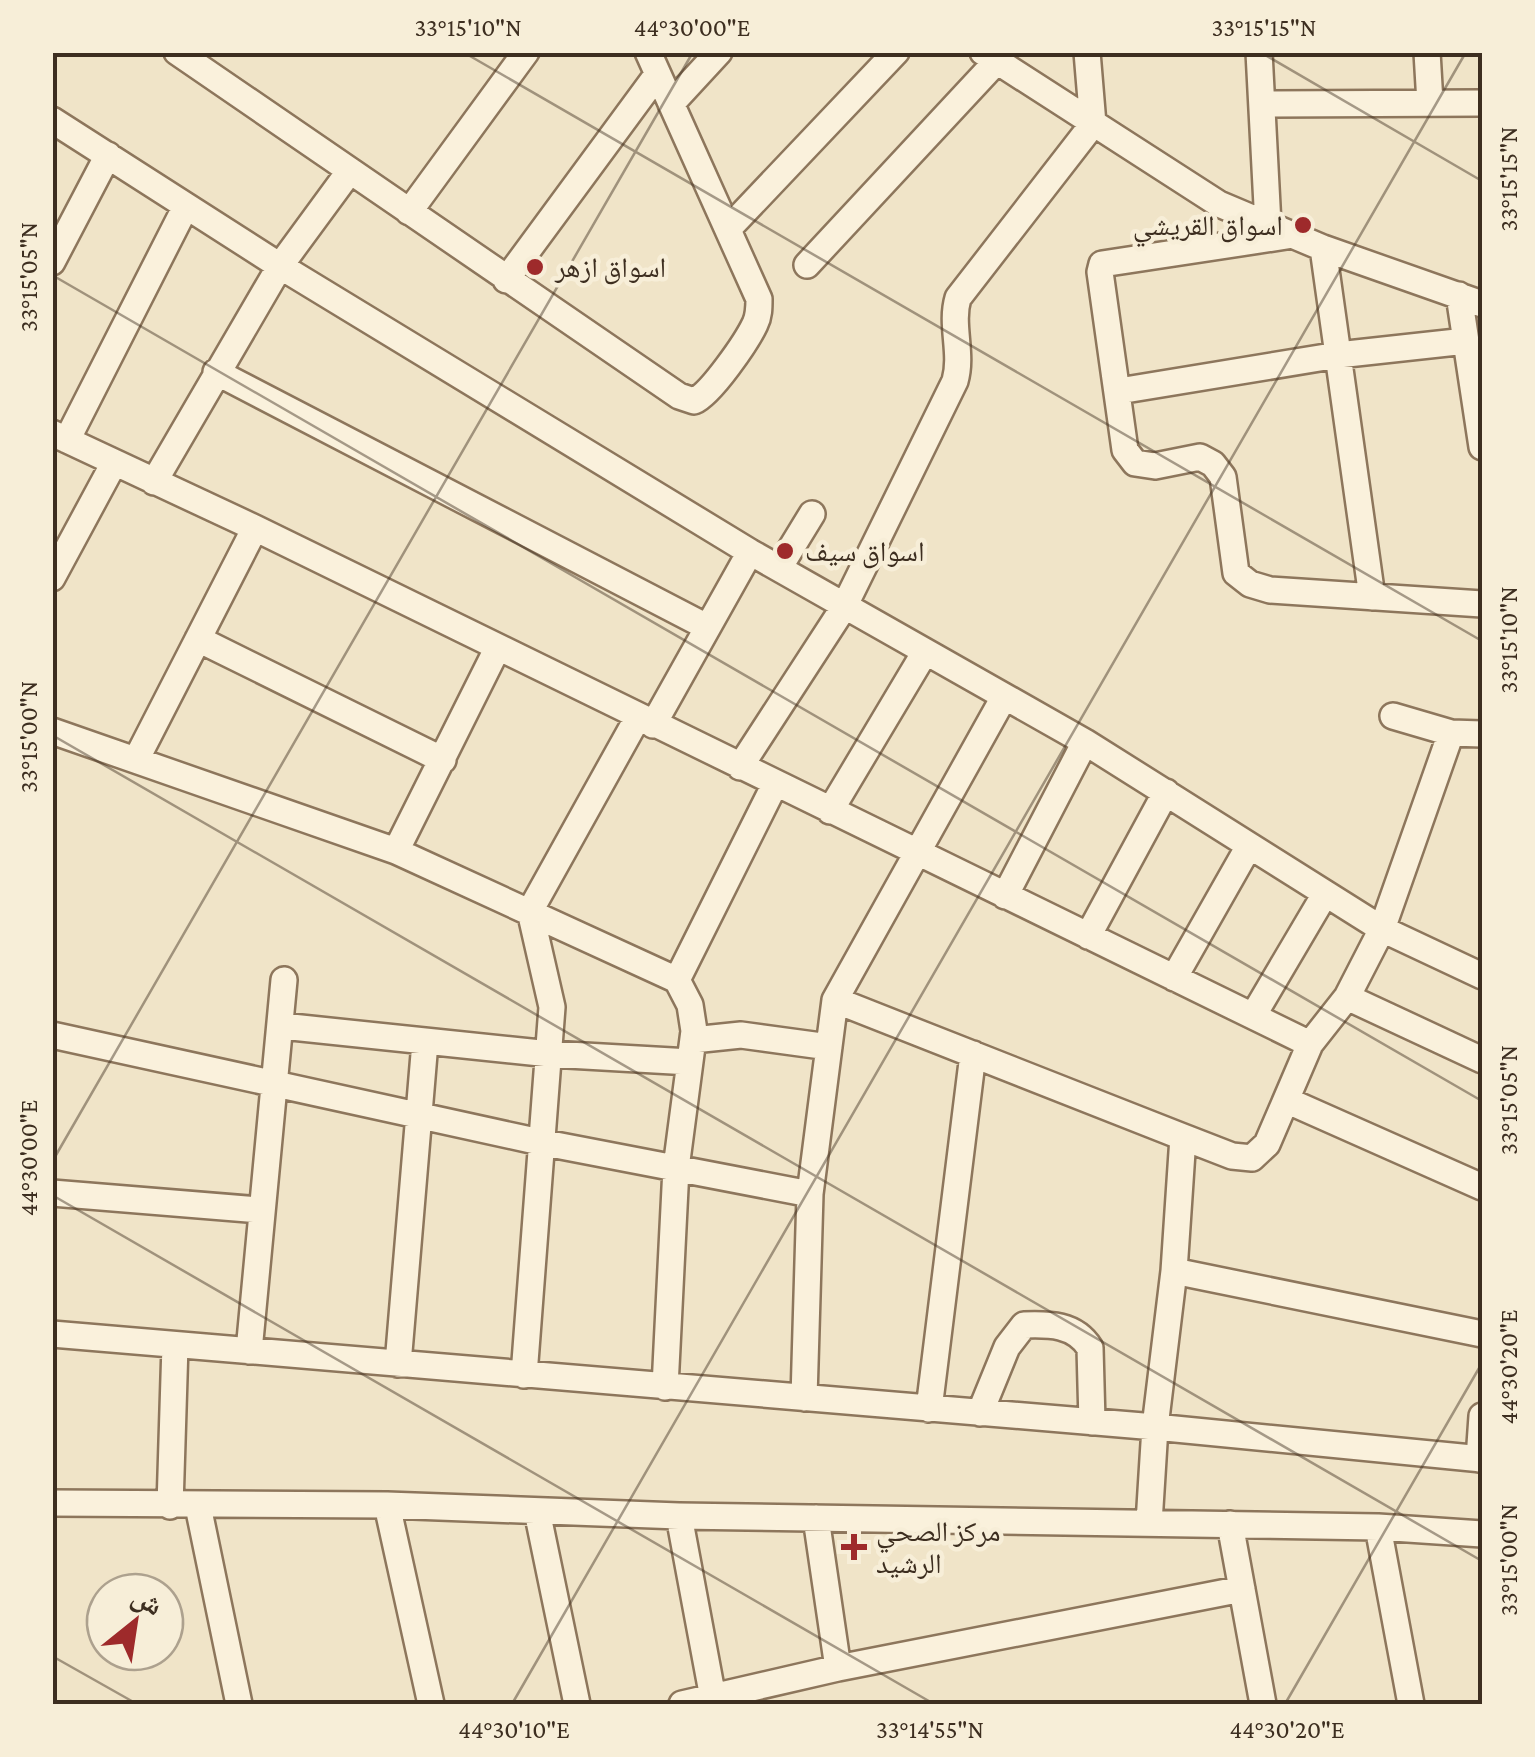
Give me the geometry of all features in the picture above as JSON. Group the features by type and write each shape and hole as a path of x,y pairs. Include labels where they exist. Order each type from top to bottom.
{"street":[{"path":"177,52 506,280 679,396 694,401 707,392 750,332 759,311 756,288 652,64"},
{"path":"409,212 526,52"},
{"path":"671,104 720,52"},
{"path":"729,228 896,52"},
{"path":"740,767 844,606 955,381 959,364 955,314 958,298 1093,124 1088,52"},
{"path":"1259,52 1262,104 1280,230"},
{"path":"1427,52 1430,103"},
{"path":"807,265 990,57 1219,204 1324,248 1471,300 1466,342 1482,447"},
{"path":"506,280 652,64"},
{"path":"1262,104 1482,103"},
{"path":"52,120 280,266 750,552 1085,742 1382,929 1482,976"},
{"path":"52,262 61,227 108,155"},
{"path":"154,482 280,266 349,172"},
{"path":"186,206 60,436 1310,1044"},
{"path":"1280,230 1102,264 1125,450 1135,463 1155,466 1200,457 1213,464 1223,477 1236,573 1250,584 1270,590 1482,604"},
{"path":"1324,248 1372,598"},
{"path":"1119,391 1338,355 1466,342"},
{"path":"216,372 707,627"},
{"path":"52,578 114,463"},
{"path":"779,568 812,514"},
{"path":"136,760 255,528"},
{"path":"524,1374 552,1007 530,911 750,552"},
{"path":"198,640 443,760"},
{"path":"396,851 496,649"},
{"path":"830,811 925,652"},
{"path":"804,1398 810,1194 835,1000 1004,697"},
{"path":"1393,716 1450,733 1482,734"},
{"path":"835,1000 1232,1156 1252,1158 1267,1144 1310,1044 1347,998 1382,929 1450,733"},
{"path":"54,737 136,760 396,851 677,980 690,1005 691,1051 676,1168 665,1387"},
{"path":"1005,896 1085,742"},
{"path":"677,980 775,784"},
{"path":"1088,936 1166,792"},
{"path":"1174,978 1249,846"},
{"path":"1253,1016 1325,894"},
{"path":"249,1351 284,980"},
{"path":"1347,998 1482,1060"},
{"path":"282,1026 550,1054 691,1051 741,1035 829,1047"},
{"path":"52,1035 540,1142 810,1194"},
{"path":"398,1364 425,1042"},
{"path":"928,1409 973,1054"},
{"path":"1286,1100 1482,1187"},
{"path":"1150,1523 1155,1427 1174,1272 1183,1137"},
{"path":"52,1194 260,1210"},
{"path":"1174,1272 1482,1334"},
{"path":"980,1413 1007,1347 1024,1325 1055,1324 1084,1337 1090,1348 1092,1422"},
{"path":"52,1334 1155,1427 1480,1459 1482,1416"},
{"path":"170,1506 175,1345"},
{"path":"52,1503 387,1505 679,1516 1378,1527 1482,1534"},
{"path":"387,1505 431,1704"},
{"path":"198,1506 239,1704"},
{"path":"537,1512 578,1704"},
{"path":"679,1516 713,1698"},
{"path":"816,1518 838,1668"},
{"path":"1230,1524 1263,1704"},
{"path":"1378,1527 1411,1704"},
{"path":"682,1704 838,1668 1242,1588"}],"place":[{"name":"اسواق القريشي","path":"1303,225"},
{"name":"اسواق ازهر","path":"535,267"},
{"name":"اسواق سيف","path":"785,551"},
{"name":"مركز الصحي الرشيد","path":"854,1547"}]}
